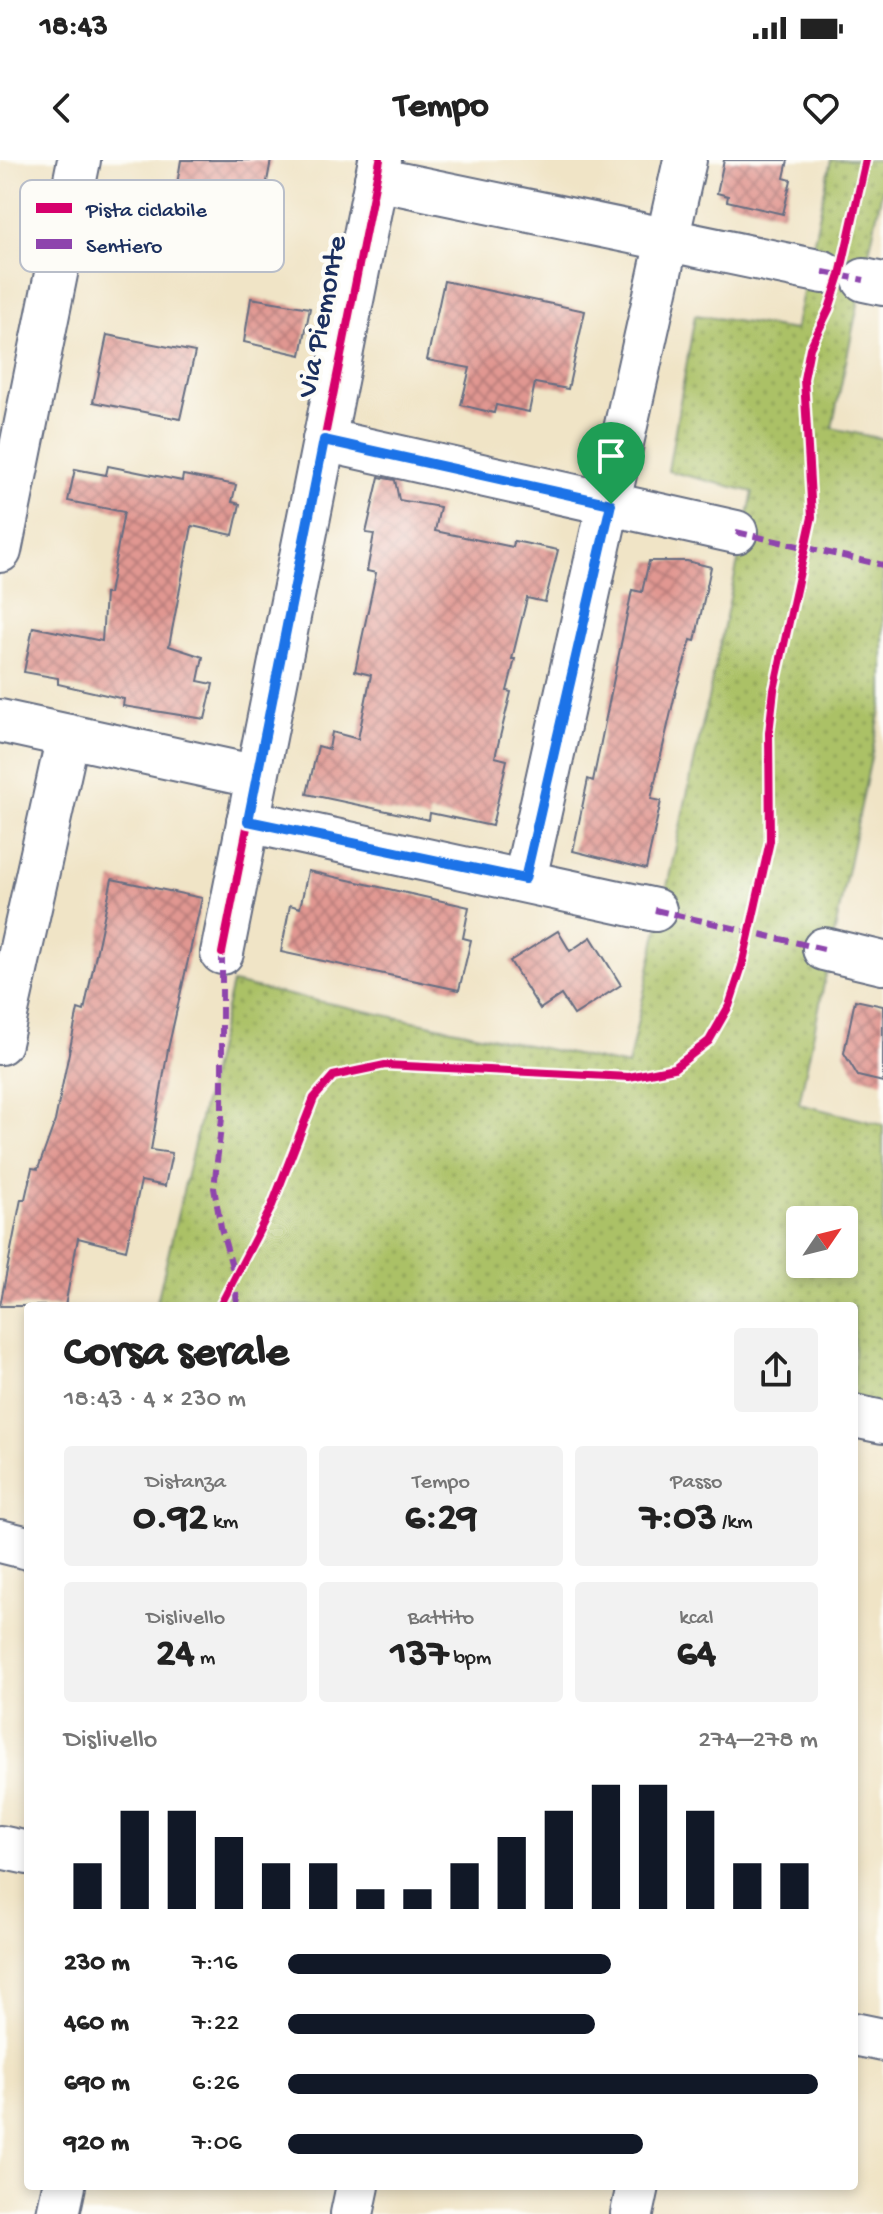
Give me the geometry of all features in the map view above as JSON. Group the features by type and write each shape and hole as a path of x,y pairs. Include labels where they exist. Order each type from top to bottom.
{"street":[{"path":"75,180 79,160"},
{"path":"525,879 611,504 685,160"},
{"path":"378,169 668,239 823,272"},
{"name":"Via Piemonte","path":"222,953 378,169"},
{"path":"0,551 56,272"},
{"path":"324,440 736,532"},
{"path":"0,721 257,777"},
{"path":"0,1043 68,736"},
{"path":"248,821 525,879 655,910"},
{"path":"824,949 883,963"},
{"path":"858,1417 883,1422"},
{"path":"0,1541 24,1547"},
{"path":"0,1847 24,1852"},
{"path":"858,2035 883,2040"},
{"path":"58,2214 63,2190"},
{"path":"352,2214 357,2190"},
{"path":"632,2214 637,2190"}],"green space":[{"path":"831,160 883,160 883,186 832,428 883,439 883,700 799,1104 883,1125 883,1414 858,1408 858,1302 157,1302 232,983 628,1066 753,492 668,471 695,315 795,330"}],"building":[{"path":"181,160 271,160 267,180 178,180"},
{"path":"724,160 788,160 784,178 791,180 783,214 727,201 728,196 717,193"},
{"path":"444,281 585,311 568,389 535,383 529,412 496,405 494,413 461,405 470,368 427,360"},
{"path":"251,298 310,308 301,355 244,342"},
{"path":"107,335 195,352 180,419 93,402"},
{"path":"108,466 182,481 183,475 236,485 232,502 240,504 233,535 192,526 169,646 203,657 198,681 213,684 205,719 123,706 124,699 58,684 58,678 24,672 33,627 102,641 105,594 109,594 124,512 68,501 75,469 106,475"},
{"path":"379,477 395,480 399,500 440,507 435,531 513,547 514,541 558,550 545,602 527,598 512,659 515,659 507,691 511,692 495,757 507,760 492,826 430,813 429,820 307,794 318,746 329,749 332,732 358,739 371,675 355,671 376,573 367,571 374,534 366,533"},
{"path":"649,561 687,561 711,567 695,641 691,640 676,690 651,799 661,801 646,869 573,851 588,779 593,781 632,590 642,592"},
{"path":"308,871 469,907 463,938 471,940 459,990 281,952 290,905 300,908"},
{"path":"112,879 202,898 168,1049 151,1150 172,1153 165,1186 141,1181 126,1250 78,1238 66,1302 24,1302 24,1306 0,1306 21,1199 25,1199 32,1168 38,1169 55,1121 78,1009 84,1011"},
{"path":"558,931 570,951 591,937 621,985 574,1015 561,995 540,1009 510,961"},
{"path":"855,1000 883,1006 883,1082 858,1076 844,1053"}],"marked path":[{"path":"823,272 864,280"},
{"path":"736,532 883,565"},
{"path":"655,910 824,949"},
{"path":"222,953 222,1118 214,1188 235,1277 237,1302"}],"cycle path":[{"path":"222,953 380,160"},
{"path":"222,1302 271,1208 314,1098 333,1076 385,1065 629,1077 674,1068 709,1041 729,1006 742,966 770,841 769,733 774,690 812,517 804,379 810,348 829,309 840,275 866,160"}],"route":[{"path":"324,440 611,504 525,879 248,821 324,440"}]}
